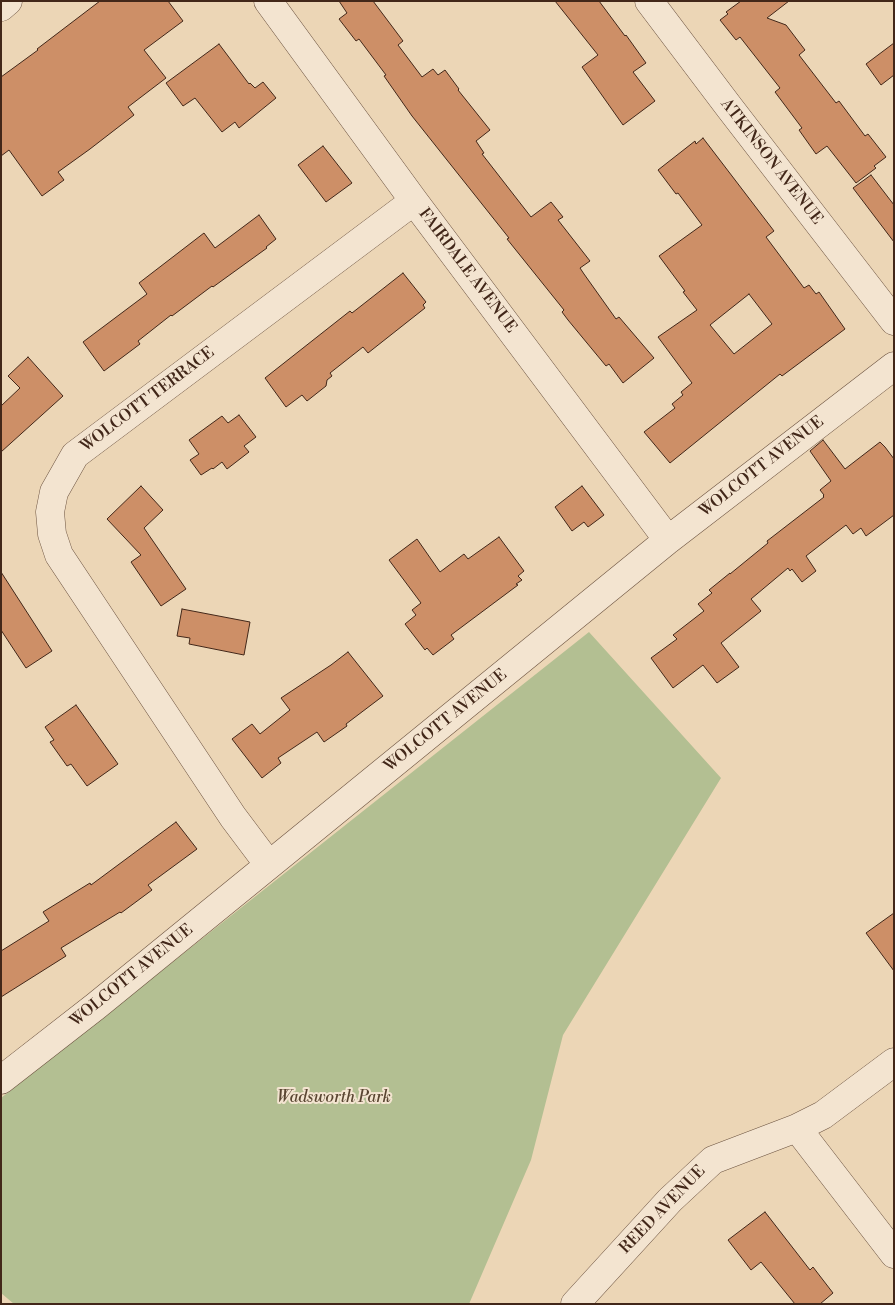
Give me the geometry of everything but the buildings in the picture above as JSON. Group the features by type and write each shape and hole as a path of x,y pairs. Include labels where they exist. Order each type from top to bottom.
{"street":[{"path":"1,7 8,1"},
{"name":"FAIRDALE AVENUE","path":"268,1 414,201 668,540"},
{"name":"ATKINSON AVENUE","path":"649,1 728,107 894,321"},
{"name":"WOLCOTT TERRACE","path":"270,864 233,816 59,555 52,534 50,512 54,492 75,455 414,201"},
{"name":"WOLCOTT AVENUE","path":"1,1080 96,1006 668,540 894,366"},
{"name":"REED AVENUE","path":"575,1304 670,1200 713,1160 797,1128 823,1115 894,1062"},
{"path":"797,1128 894,1254"}],"green space":[{"name":"Wadsworth Park","path":"589,632 721,778 563,1035 531,1160 469,1304 14,1304 1,1293 1,1098"}]}
